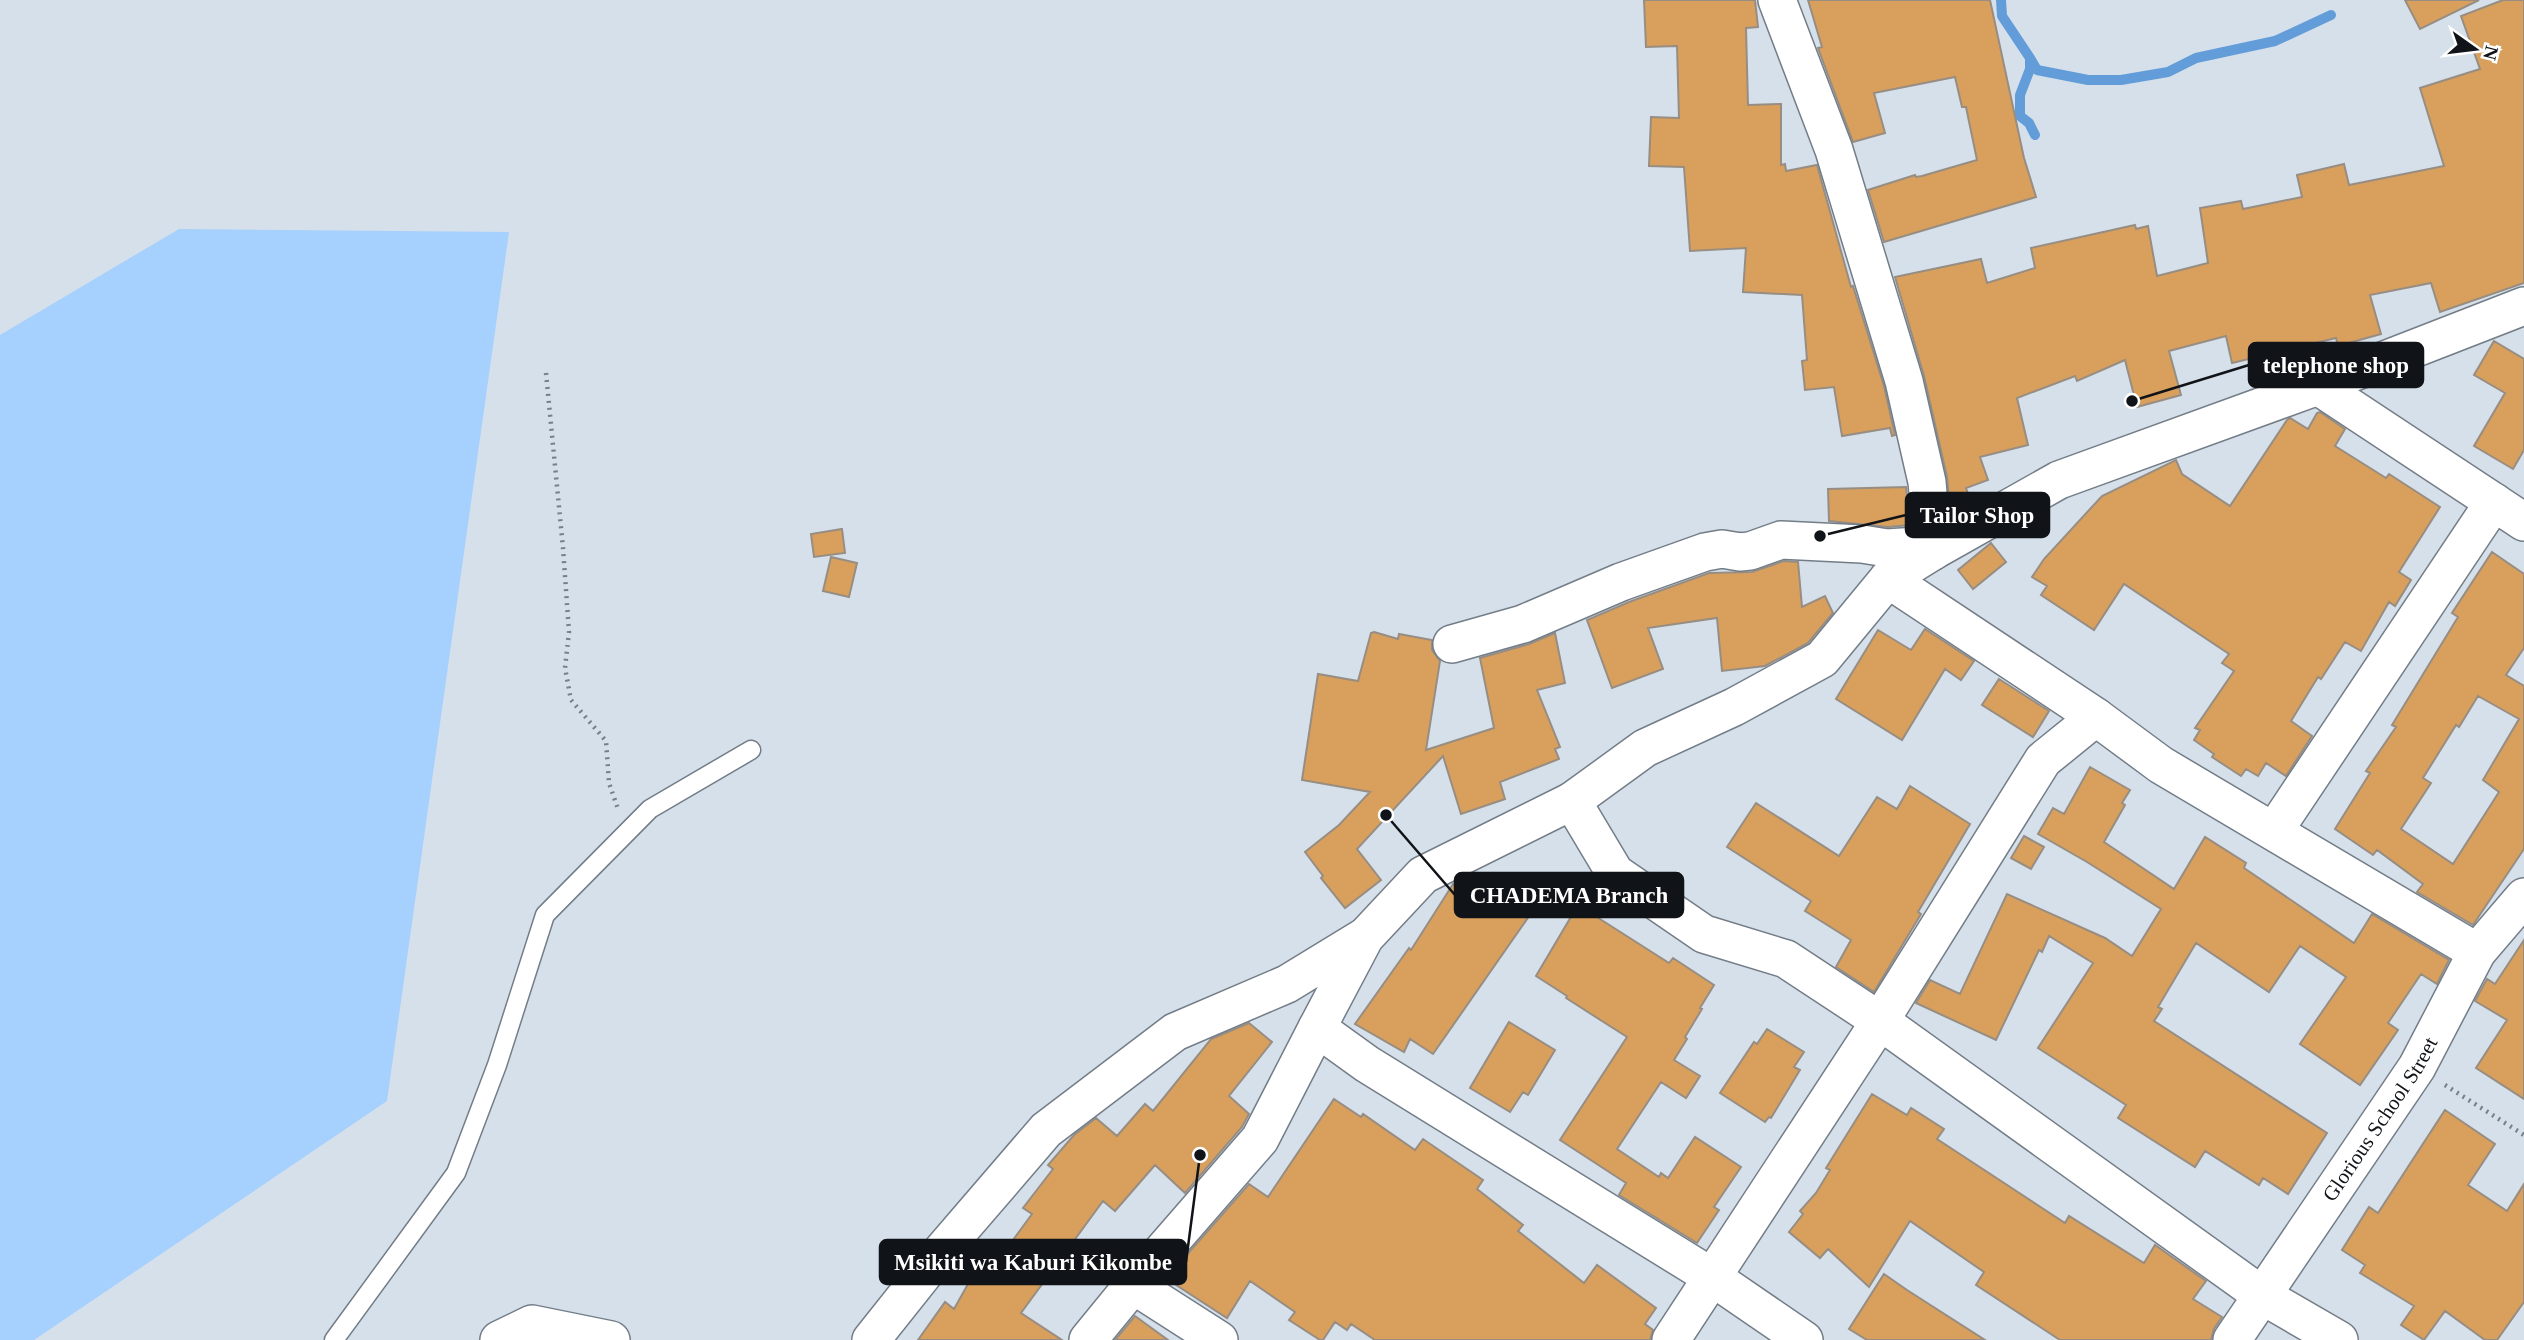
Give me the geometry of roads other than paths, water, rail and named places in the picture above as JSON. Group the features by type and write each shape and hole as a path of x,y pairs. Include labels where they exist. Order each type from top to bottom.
{"street":[{"path":"1777,0 1834,150 1904,381 1927,482 1933,551"},
{"path":"871,1340 941,1252 1046,1130 1175,1032 1287,984 1364,937 1423,874 1572,801 1645,748 1734,707 1822,659 1888,579 2059,480 2318,386 2524,306"},
{"path":"2318,386 2524,522"},
{"path":"2274,831 2494,502"},
{"path":"1452,644 1468,637 1522,624 1621,582 1705,552 1722,549 1750,551 1781,540 1862,544 1886,548 1918,546 1933,551"},
{"path":"1888,579 2096,717 2161,765 2477,952"},
{"path":"1671,1340 1880,1021 2043,760 2096,717"},
{"path":"1572,801 1615,873 1704,934 1786,960 1880,1021 2263,1296 2339,1340"},
{"name":"Glorious School Street","path":"2232,1340 2417,1067 2477,952 2524,897"},
{"path":"1088,1340 1260,1139 1364,937"},
{"path":"1317,1028 1367,1064 1712,1277 1804,1340"},
{"path":"1133,1285 1219,1340"},
{"path":"499,1340 532,1325 611,1340"}],"lane":[{"path":"334,1340 456,1173 497,1065 545,915 650,809 751,750"}],"waterway":[{"path":"2001,0 2002,16 2030,58 2030,69 2020,95 2020,116 2029,123 2035,135"},
{"path":"2030,58 2037,70 2088,80 2121,80 2168,72 2196,58 2275,41 2331,15"}],"place":[{"name":"telephone shop","path":"2132,401"},
{"name":"Tailor Shop","path":"1820,536"},
{"name":"CHADEMA Branch","path":"1386,815"},
{"name":"Msikiti wa Kaburi Kikombe","path":"1200,1155"}]}
